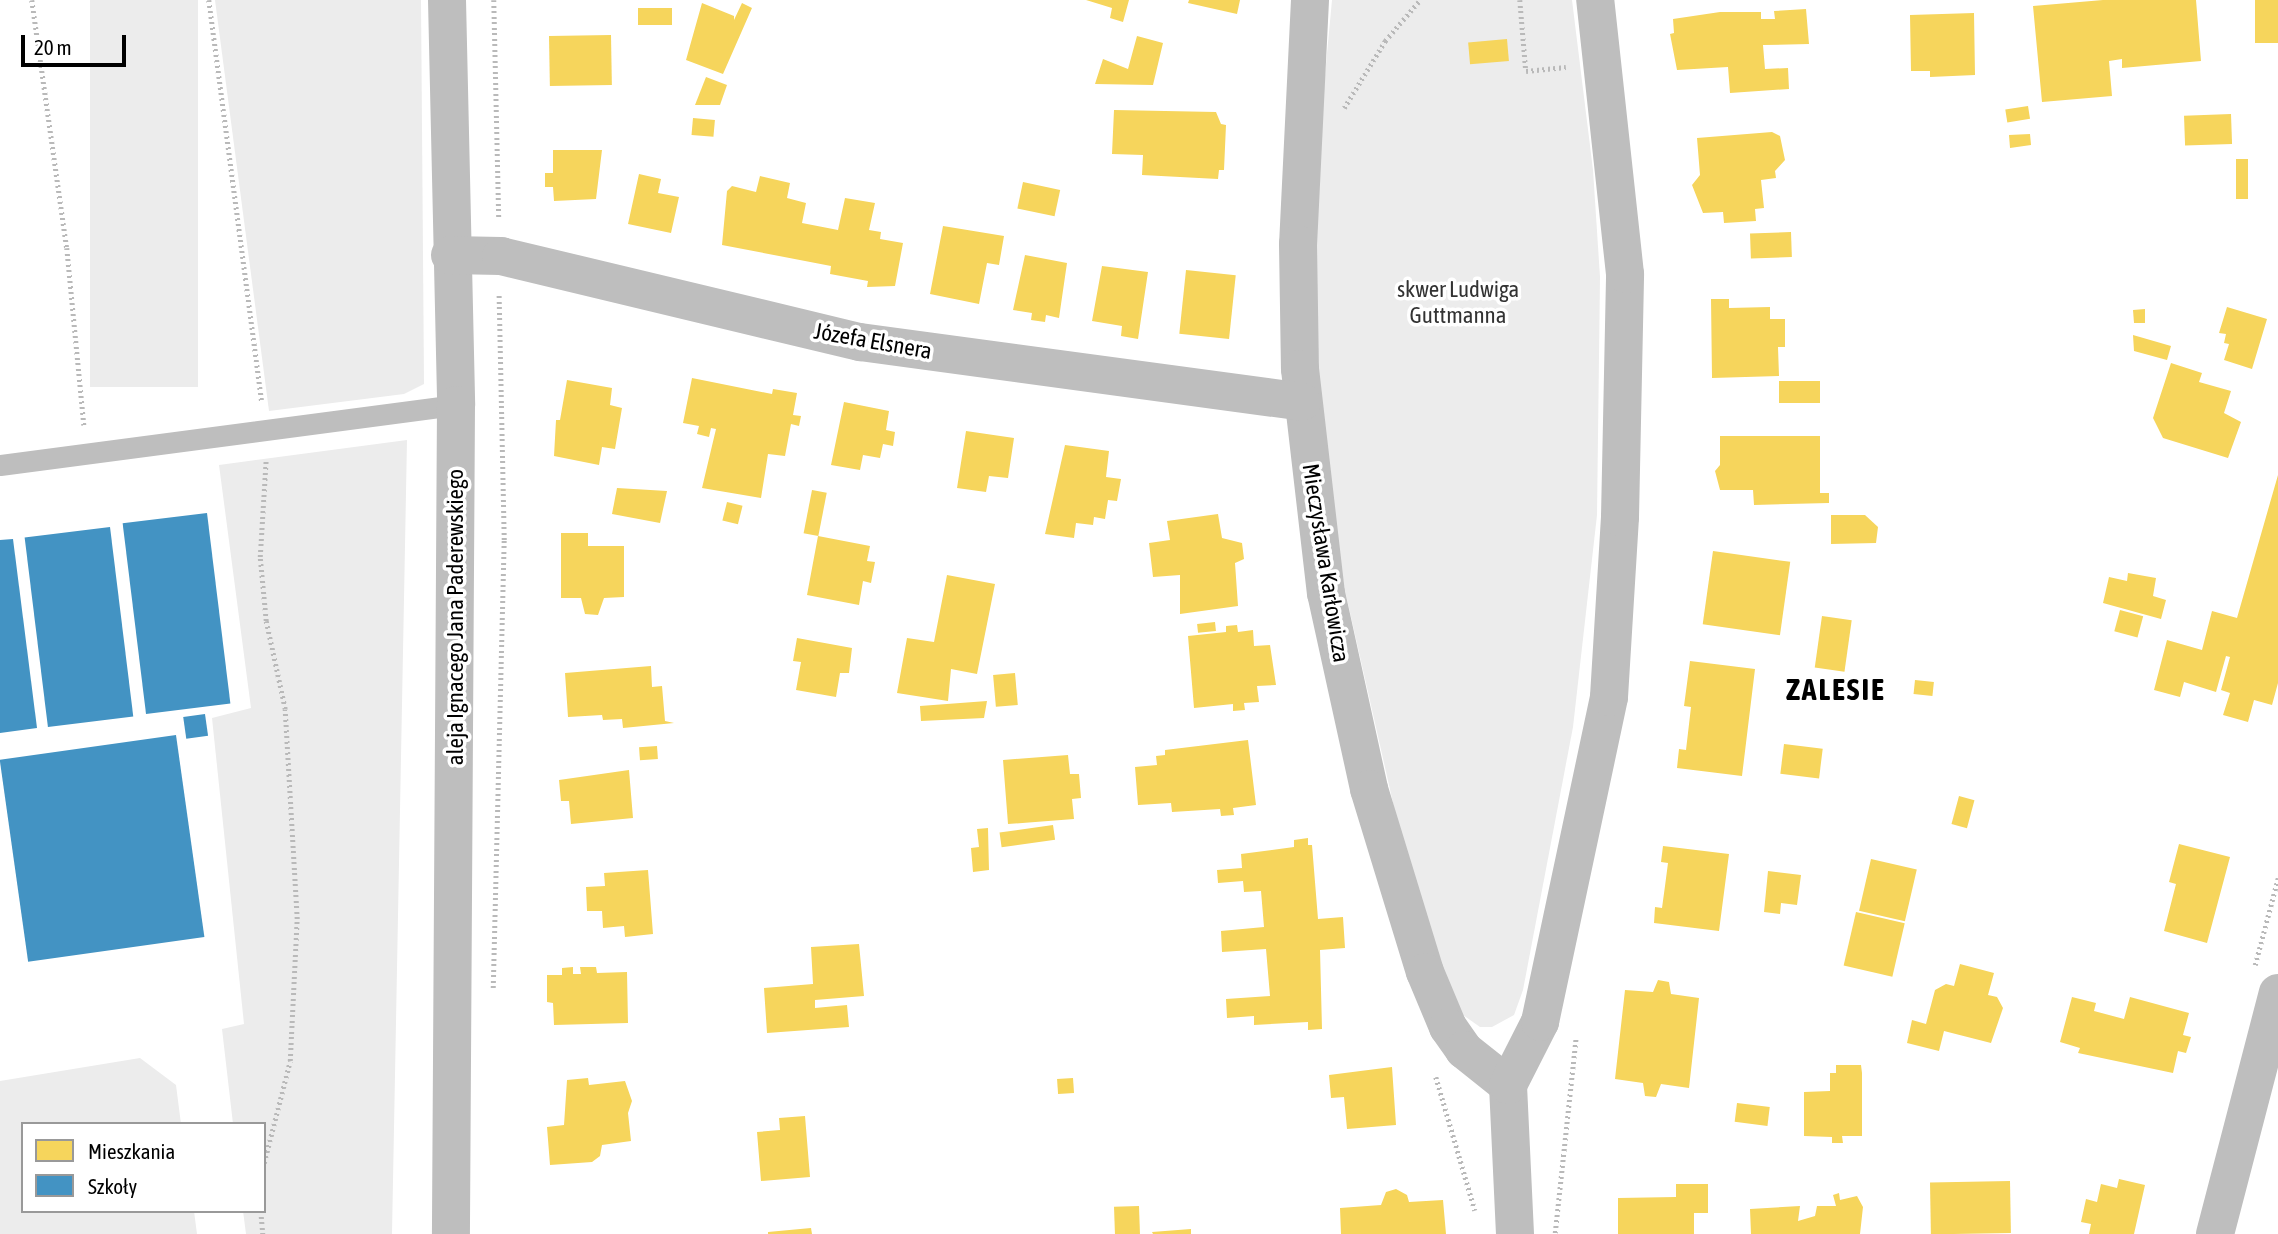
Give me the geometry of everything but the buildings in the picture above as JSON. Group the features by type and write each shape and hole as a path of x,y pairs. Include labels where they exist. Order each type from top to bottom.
{"street":[{"name":"aleja Ignacego Jana Paderewskiego","path":"447,0 450,256 456,405 451,1234"},
{"name":"Mieczysława Karłowicza","path":"1310,0 1306,144 1298,244 1302,402 1326,593 1369,789 1425,972 1448,1027 1464,1050 1508,1085"},
{"path":"1515,1234 1508,1085 1540,1022 1609,697 1620,517 1625,274 1595,0"},
{"name":"Józefa Elsnera","path":"450,256 500,256 860,342 1302,402"},
{"path":"2215,1234 2278,993"}],"lane":[{"path":"0,465 456,405"}],"path":[{"path":"32,0 68,248 87,453"},
{"path":"209,0 266,429 267,498 260,557 266,621 285,709 297,919 289,1061 266,1155"},
{"path":"492,997 504,540 494,0"},
{"path":"1306,144 1333,126 1385,41 1420,0"},
{"path":"1520,0 1526,71 1603,64"},
{"path":"261,1213 262,1234"}],"green space":[{"path":"90,0 198,0 198,387 90,387"},
{"path":"215,0 421,0 424,384 404,394 269,411"},
{"name":"skwer Ludwiga Guttmanna","path":"1332,0 1572,0 1593,170 1600,277 1597,515 1573,727 1523,990 1514,1015 1492,1027 1480,1027 1463,1015 1441,966 1403,847 1344,586 1322,445 1314,257 1317,161"},
{"path":"407,440 392,1234 246,1234 243,1213 266,1213 266,1122 233,1122 222,1029 244,1024 212,718 251,708 219,465"},
{"path":"140,1058 176,1085 181,1122 21,1122 21,1213 194,1213 197,1234 0,1234 0,1081"}],"district":[{"name":"ZALESIE","path":"1836,689"}]}
